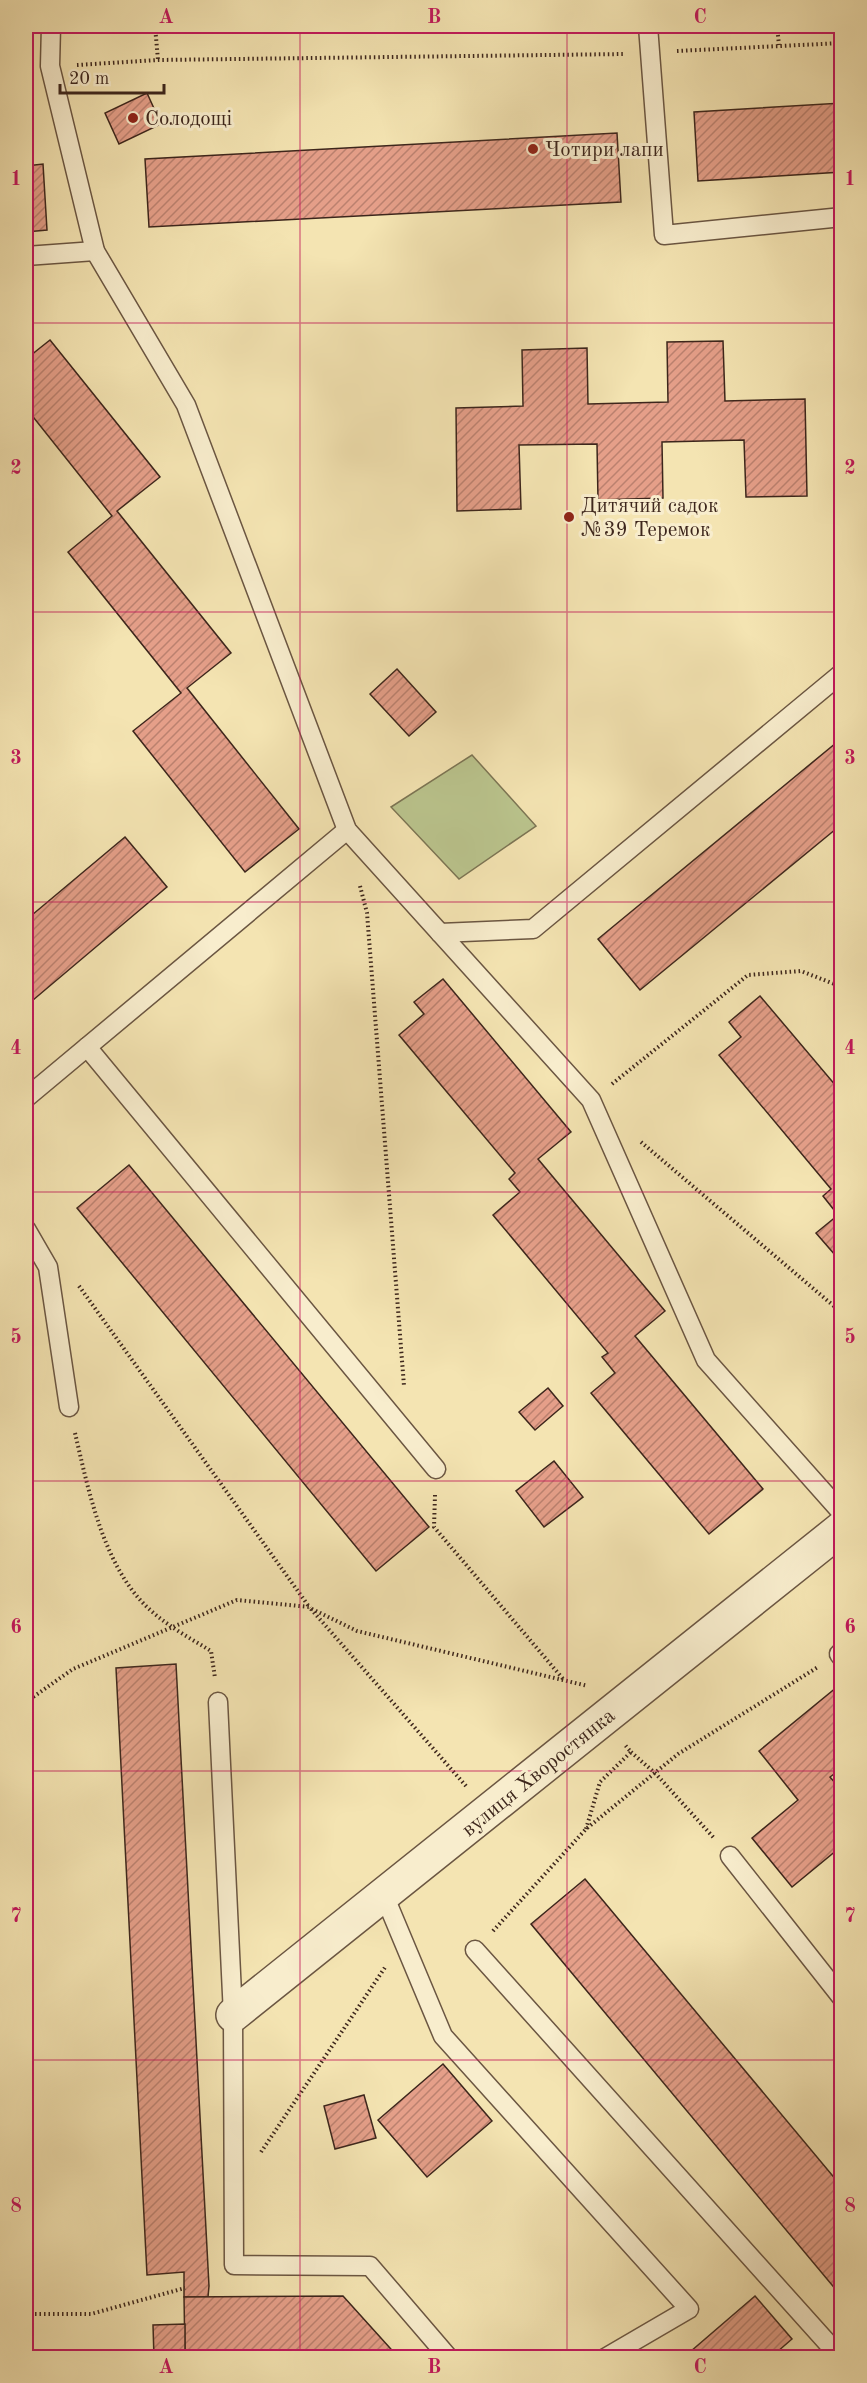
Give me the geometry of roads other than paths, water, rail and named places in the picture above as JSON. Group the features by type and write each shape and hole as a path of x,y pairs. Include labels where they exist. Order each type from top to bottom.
{"street":[{"name":"вулиця Хворостянка","path":"233,2014 842,1528"}],"lane":[{"path":"51,26 50,66 95,251 186,405 347,830 591,1100 706,1360 842,1513"},
{"path":"648,26 664,235 842,217"},
{"path":"26,256 95,251"},
{"path":"440,933 533,929 842,674"},
{"path":"26,1098 347,830"},
{"path":"87,1047 436,1469"},
{"path":"26,1229 48,1267 69,1407"},
{"path":"218,1702 233,2014 234,2265 370,2266 449,2358"},
{"path":"730,1856 842,1998"},
{"path":"384,1895 443,2036 689,2309 605,2358"},
{"path":"476,1950 841,2358"}],"place":[{"name":"Солодощі","path":"133,118"},
{"name":"Чотири лапи","path":"533,149"},
{"name":"Дитячий садок №39 Теремок","path":"569,517"}]}
